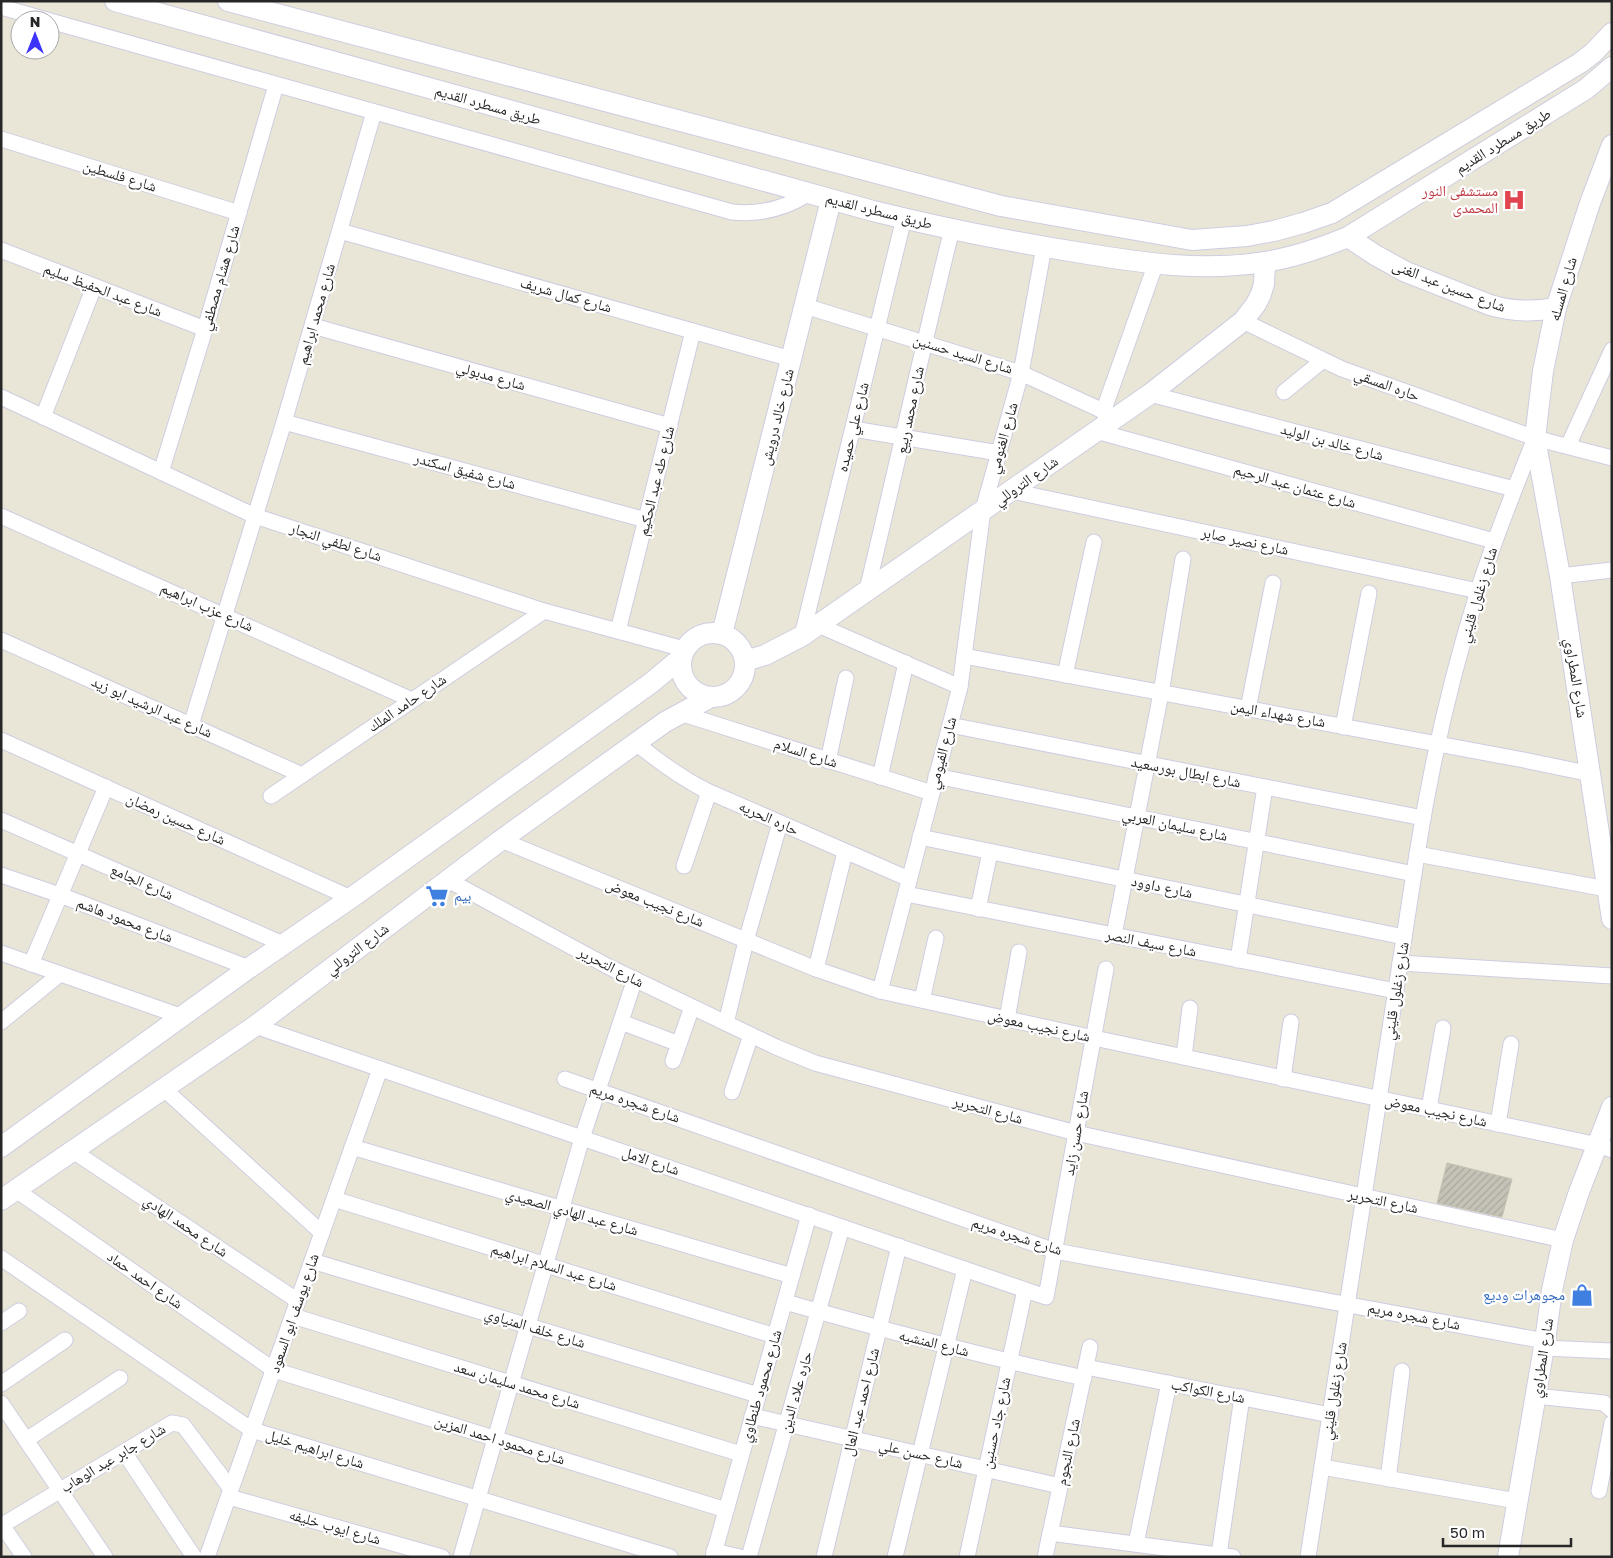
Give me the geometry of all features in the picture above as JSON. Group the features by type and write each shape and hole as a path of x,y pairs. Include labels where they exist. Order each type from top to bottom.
{"street":[{"name":"طريق مسطرد القديم","path":"116,1 831,200 952,229 1044,247 1190,266 1265,262 1324,247 1348,237 1586,89 1612,67"},
{"name":"طريق مسطرد القديم","path":"228,1 1001,206 1192,240 1238,237 1274,231 1332,212 1580,63 1593,53 1612,33"},
{"path":"60,23 732,212 770,211 796,202 808,194"},
{"name":"شارع هشام مصطفي","path":"161,472 205,329 276,84"},
{"name":"شارع محمد ابراهيم","path":"191,724 284,422 374,112"},
{"name":"شارع فلسطين","path":"1,139 239,213"},
{"name":"شارع المسله","path":"1535,438 1543,371 1556,308 1587,212 1610,154"},
{"name":"شارع خالد درويش","path":"722,634 831,200"},
{"name":"شارع علي حميده","path":"810,631 853,429 904,218"},
{"name":"شارع محمد ربيع","path":"867,590 952,229"},
{"name":"شارع كمال شريف","path":"340,231 791,359"},
{"name":"شارع حسين عبد الغنى","path":"1348,237 1374,255 1406,272 1490,305 1526,311 1556,308"},
{"name":"شارع الغنومي","path":"983,510 1021,373 1044,247"},
{"name":"شارع عبد الحفيظ سليم","path":"1,250 205,329"},
{"name":"شارع التروللي","path":"745,661 771,652 810,631 1096,431 1110,414 1150,394 1244,321 1261,294 1264,284 1265,262"},
{"path":"1110,414 1156,263"},
{"path":"43,417 94,287"},
{"name":"شارع السيد حسنين","path":"805,306 1021,373 1110,414"},
{"name":"حاره المسقي","path":"1244,321 1322,360 1535,438 1612,458"},
{"name":"شارع مدبولي","path":"312,326 670,426"},
{"name":"شارع طه عبد الحكيم","path":"618,631 693,331"},
{"path":"1568,446 1612,350"},
{"path":"1284,392 1322,360"},
{"name":"شارع خالد بن الوليد","path":"1150,394 1514,489"},
{"name":"شارع لطفي النجار","path":"1,397 255,516 544,611 618,631 682,654"},
{"name":"شارع شفيق اسكندر","path":"284,422 646,520"},
{"path":"853,429 999,453"},
{"name":"شارع عثمان عبد الرحيم","path":"1096,431 1494,541"},
{"name":"شارع زغلول قليني","path":"1308,1557 1417,854 1437,744 1478,591 1494,541 1535,438"},
{"name":"شارع المطراوي","path":"1535,438 1560,576 1612,919"},
{"name":"شارع نصير صابر","path":"1012,491 1478,591"},
{"name":"شارع الفيومي","path":"880,991 960,687 983,510"},
{"name":"شارع عزب ابراهيم","path":"1,516 226,615 412,700"},
{"path":"1066,675 1094,542"},
{"path":"1114,935 1161,693 1183,559"},
{"path":"1560,576 1612,570"},
{"path":"1248,709 1273,583"},
{"path":"1343,726 1369,593"},
{"name":"شارع حامد الملك","path":"271,796 544,611"},
{"path":"810,631 906,663 960,687"},
{"path":"1,1147 249,968 351,898 651,683 682,654 691,640 711,632 731,638 738,644 745,661 742,679 729,693 711,697 702,696 687,685 682,676 680,667 682,654"},
{"name":"شارع عبد الرشيد ابو زيد","path":"1,640 302,775"},
{"name":"شارع شهداء اليمن","path":"964,656 1591,774"},
{"path":"880,777 906,663"},
{"path":"828,761 846,678"},
{"name":"شارع التروللي","path":"8,1195 255,1026 501,840 636,743 680,713 711,697"},
{"name":"شارع السلام","path":"680,713 932,793"},
{"name":"شارع ابطال بورسعيد","path":"950,725 1423,818"},
{"name":"شارع حسين رمضان","path":"1,740 351,898"},
{"name":"حاره الحريه","path":"636,743 686,781 845,852 907,887"},
{"name":"شارع سليمان العربي","path":"936,776 1414,874"},
{"path":"31,964 106,787"},
{"path":"1238,960 1265,787"},
{"path":"684,866 709,792"},
{"name":"شارع الجامع","path":"1,820 283,944"},
{"path":"726,1023 746,941 780,823"},
{"name":"شارع داوود","path":"920,837 1404,938"},
{"name":"شارع نجيب معوض","path":"501,840 816,969 880,991 1605,1148"},
{"path":"816,969 845,852"},
{"path":"978,908 990,852"},
{"path":"1417,854 1607,888"},
{"name":"شارع محمود هاشم","path":"1,875 60,895 249,968"},
{"name":"شارع التحرير","path":"448,880 609,967 814,1063 1076,1133 1563,1240"},
{"name":"شارع سيف النصر","path":"907,887 978,908 1396,991"},
{"path":"922,1000 936,938"},
{"path":"1007,1019 1019,952"},
{"path":"1,953 183,1017"},
{"path":"1400,962 1612,976"},
{"name":"شارع حسن زايد","path":"1046,1297 1106,969"},
{"path":"1,1022 60,974"},
{"path":"461,1557 582,1138 635,979"},
{"path":"673,1061 692,1007"},
{"path":"1184,1057 1190,1008"},
{"path":"621,1022 679,1044"},
{"path":"1283,1079 1291,1022"},
{"name":"شارع الامل","path":"255,1026 1046,1297"},
{"path":"1429,1109 1442,1028"},
{"path":"732,1092 751,1035"},
{"path":"1498,1124 1511,1044"},
{"name":"شارع يوسف ابو السعود","path":"207,1557 380,1069"},
{"name":"شارع شجره مريم","path":"565,1079 1055,1251 1347,1303 1545,1344 1612,1351"},
{"path":"164,1089 322,1233"},
{"name":"شارع المطراوي","path":"1508,1557 1545,1344 1552,1290 1563,1240 1578,1192 1605,1148 1612,1107"},
{"name":"شارع عبد الهادي الصعيدي","path":"352,1147 792,1276"},
{"name":"شارع محمد الهادي","path":"73,1151 298,1301"},
{"name":"شارع احمد حماد","path":"8,1195 274,1370"},
{"name":"شارع عبد السلام ابراهيم","path":"334,1198 775,1336"},
{"name":"شارع محمود طنطاوي","path":"713,1554 809,1215"},
{"name":"حاره علاء الدين","path":"749,1557 842,1227"},
{"name":"شارع احمد عبد العال","path":"824,1557 899,1246"},
{"name":"شارع ابراهيم خليل","path":"1,1258 252,1430 670,1557"},
{"name":"شارع خلف المنياوي","path":"312,1261 758,1395"},
{"path":"896,1557 965,1269"},
{"name":"شارع جاد حسنين","path":"967,1557 1025,1290"},
{"name":"شارع المنشيه","path":"785,1302 879,1329 1010,1362 1085,1372"},
{"path":"1,1323 19,1311"},
{"name":"شارع محمد سليمان سعد","path":"293,1316 741,1454"},
{"path":"1,1384 65,1340"},
{"name":"شارع النجوم","path":"1045,1557 1090,1346"},
{"name":"شارع محمود احمد المزين","path":"274,1370 726,1510"},
{"path":"1388,1479 1402,1371"},
{"name":"شارع الكواكب","path":"1085,1372 1169,1383 1330,1415"},
{"path":"26,1440 120,1378"},
{"path":"1136,1544 1169,1383"},
{"path":"1536,1396 1604,1402 1612,1410"},
{"path":"1050,1533 1226,1556 1242,1398"},
{"path":"1,1404 105,1557"},
{"name":"شارع حسن علي","path":"752,1416 1060,1486"},
{"name":"شارع جابر عبد الوهاب","path":"2,1526 167,1425 178,1423 183,1425 230,1493"},
{"path":"1599,1491 1612,1423"},
{"path":"124,1452 194,1557"},
{"path":"1322,1468 1517,1501"},
{"name":"شارع ايوب خليفه","path":"230,1493 442,1557"},
{"path":"2,1526 24,1557"},
{"path":"713,1554 740,1557"}],"building":[{"path":"1447,1163 1512,1179 1502,1217 1437,1203"}],"place":[{"name":"مستشفى النور المحمدى","path":"1514,200"},
{"name":"بيم","path":"437,896"},
{"name":"مجوهرات وديع","path":"1582,1295"}]}
